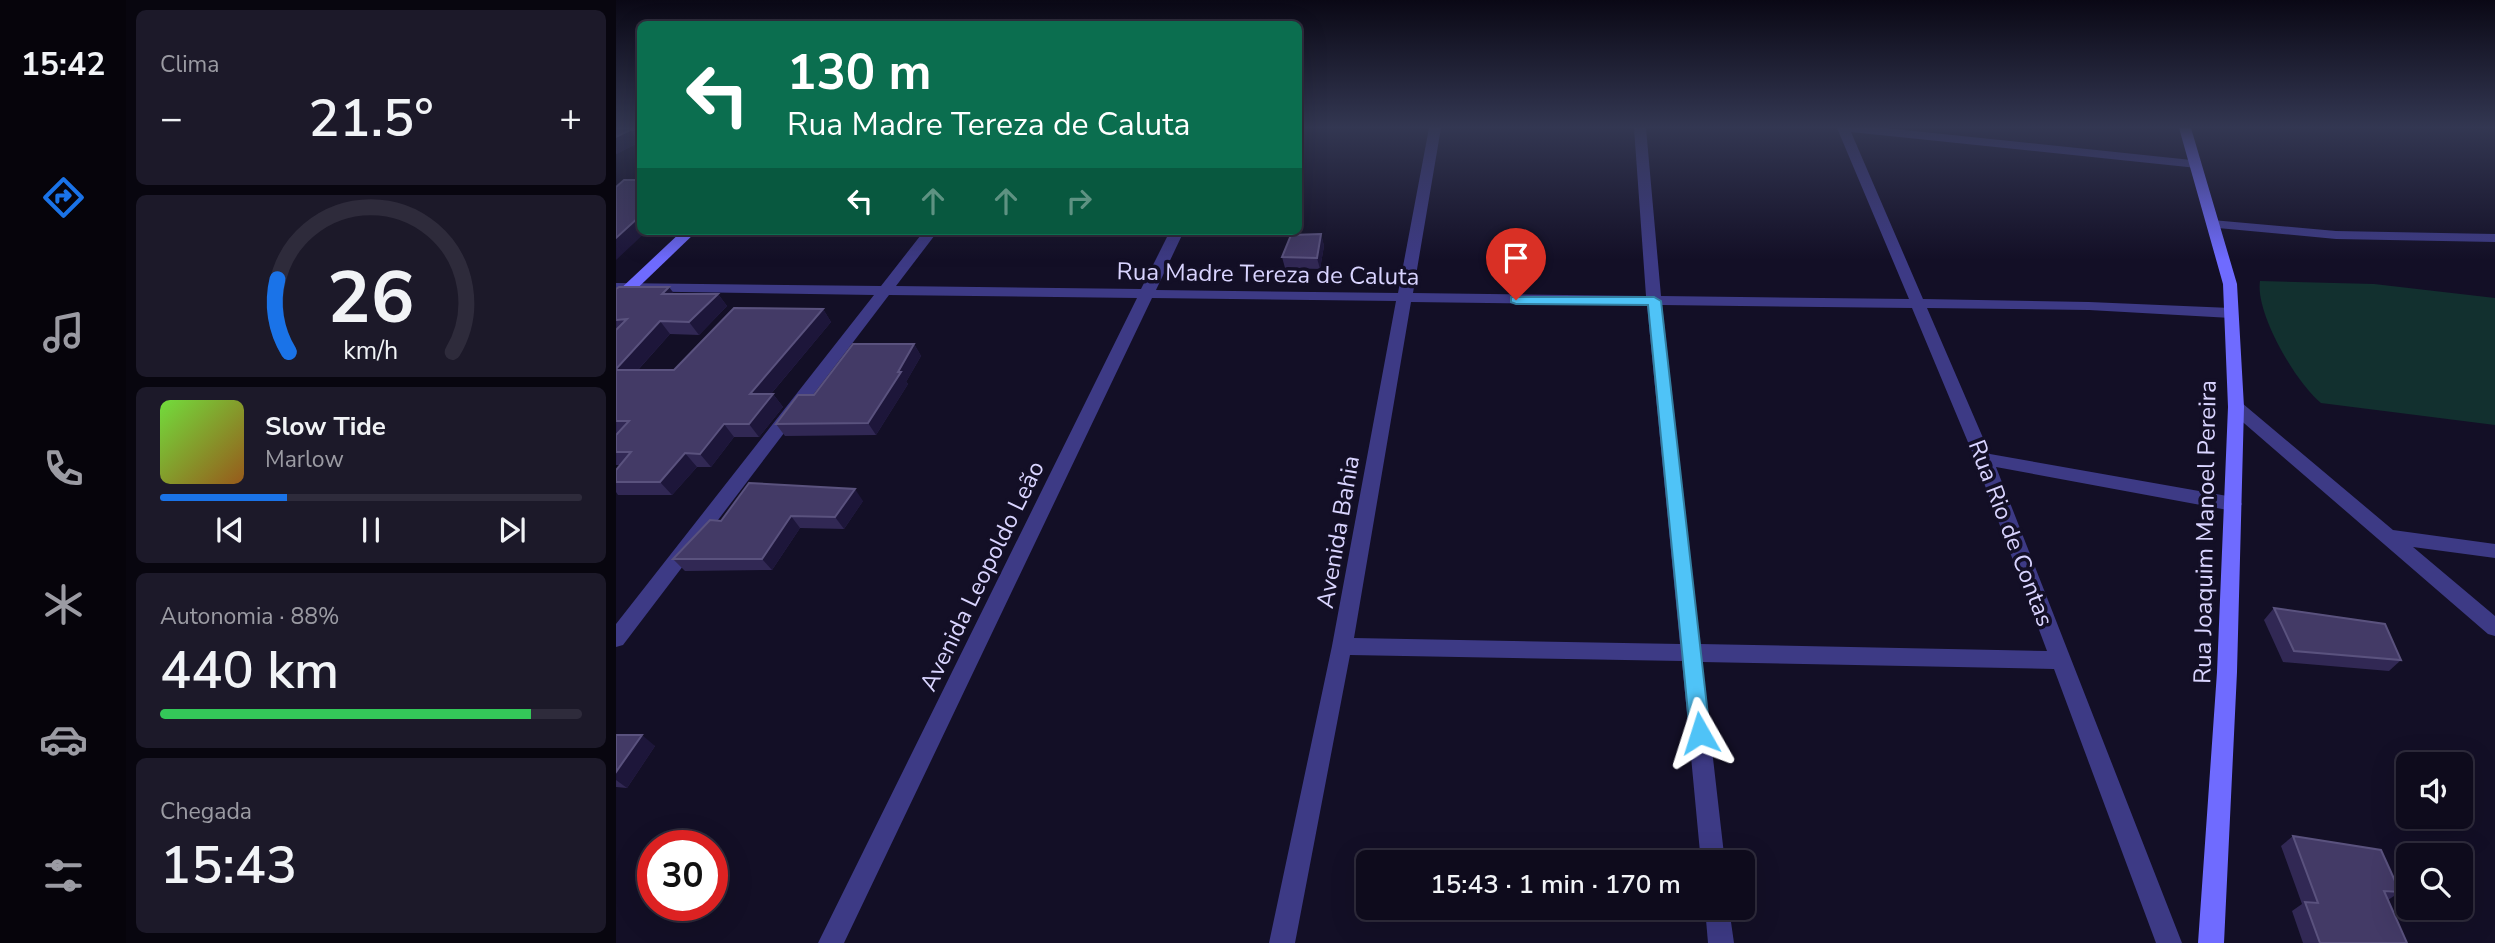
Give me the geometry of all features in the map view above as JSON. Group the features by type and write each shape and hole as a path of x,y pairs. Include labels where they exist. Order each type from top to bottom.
{"street":[{"name":"Avenida Bahia","path":"1282,943 1342,646 1427,172"},
{"path":"1644,172 1654,301 1712,850"},
{"name":"Rua Rio de Contas","path":"1864,172 1984,459 2169,943"},
{"name":"Rua Joaquim Manoel Pereira","path":"2199,172 2230,284 2236,407 2227,673 2211,943"},
{"path":"2212,224 2336,235 2495,239"},
{"path":"616,301 623,287 685,235"},
{"path":"616,639 928,235"},
{"name":"Avenida Leopoldo Leão","path":"831,943 1175,235"},
{"name":"Rua Madre Tereza de Caluta","path":"623,287 1920,303 2089,306 2231,313"},
{"path":"2236,407 2495,628"},
{"path":"1984,459 2232,504"},
{"path":"2391,537 2495,551"},
{"path":"1342,646 1692,655 2059,660"},
{"path":"1718,920 1721,943"}],"green space":[{"path":"2260,281 2374,284 2495,298 2495,425 2321,403 2300,380 2279,347 2264,311"}],"building":[{"path":"624,180 637,180 637,219 616,238 616,187"},
{"path":"1321,234 1317,258 1282,257 1291,235"},
{"path":"669,287 662,294 718,294 689,322 660,321 616,369 616,330 627,319 616,320 616,289"},
{"path":"734,308 823,309 750,394 773,394 749,424 724,424 700,454 685,453 660,482 616,482 616,470 631,452 616,452 616,435 629,421 616,421 616,370 674,370"},
{"path":"853,344 914,344 898,372 901,372 868,423 776,424 798,395 814,395"},
{"path":"749,483 855,489 835,517 791,516 762,559 673,559 710,520 721,521"},
{"path":"2274,608 2385,624 2401,660 2294,651"},
{"path":"616,735 642,735 616,772"},
{"path":"2293,836 2381,850 2396,883 2396,892 2384,891 2407,943 2320,943 2305,902 2318,903"}],"route":[{"path":"1516,300 1654,301 1700,733"}]}
